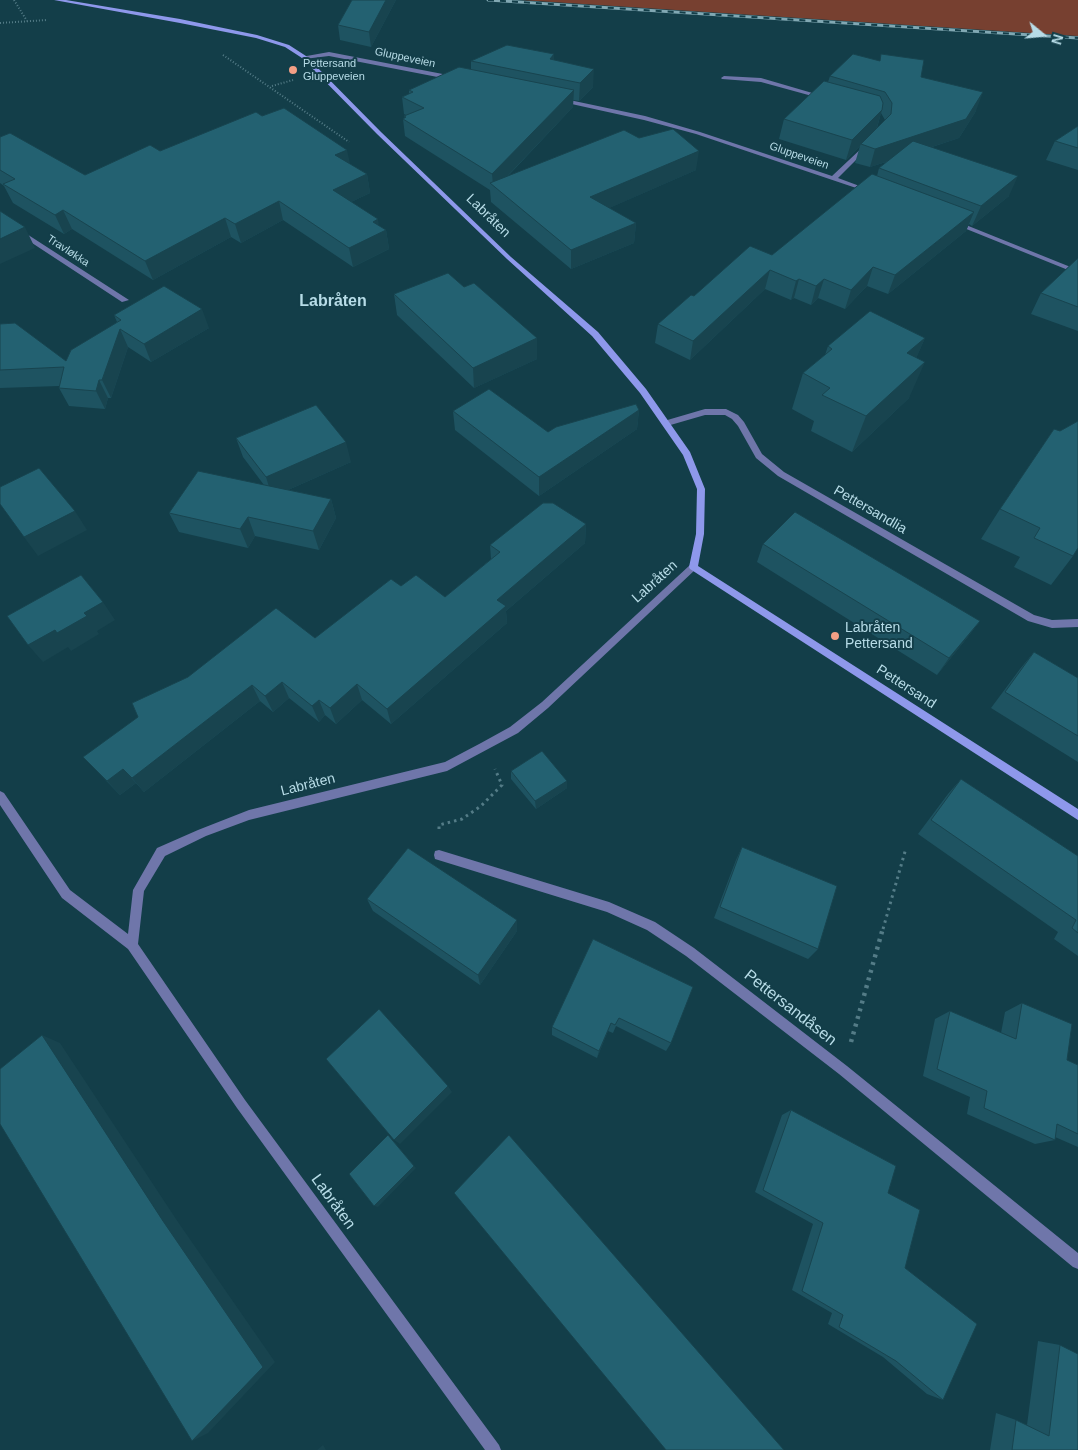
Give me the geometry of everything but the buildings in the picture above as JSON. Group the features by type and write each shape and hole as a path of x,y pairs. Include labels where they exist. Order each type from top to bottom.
{"street":[{"path":"57,0 180,21 257,37 287,46 304,56"},
{"name":"Gluppeveien","path":"304,56 329,54 465,81"},
{"name":"Labråten","path":"132,945 139,890 161,852 202,833 249,816 447,766 514,730 545,705 693,567 700,534 701,489 687,454 618,359 595,334 489,238 379,133 304,56"},
{"path":"724,78 761,80 831,99"},
{"name":"Gluppeveien","path":"549,98 654,120 877,193"},
{"name":"Gluppeveien","path":"834,178 875,139"},
{"name":"Travløkka","path":"0,219 125,300"},
{"path":"947,219 1078,272"},
{"name":"Pettersandlia","path":"667,424 705,412 726,412 735,417 759,456 781,474 1031,618 1052,624 1078,624"},
{"name":"Pettersand","path":"693,567 1078,814"},
{"name":"Labråten","path":"0,796 66,894 132,945 241,1104 494,1450"},
{"name":"Pettersandåsen","path":"439,855 609,907 651,926 697,957 843,1070 1078,1262"}],"path":[{"path":"14,0 27,21"},
{"path":"0,23 49,20"},
{"path":"222,55 272,86 349,142"},
{"path":"439,855 439,825 462,819 481,806 502,785"},
{"path":"843,1070 906,848"}],"shaded area":[{"path":"521,0 1078,0 1078,36"}],"railway":[{"path":"488,0 1078,38"}],"place":[{"name":"Pettersand Gluppeveien","path":"293,70"},
{"name":"Labråten Pettersand","path":"835,636"}],"district":[{"name":"Labråten","path":"333,302"}]}
